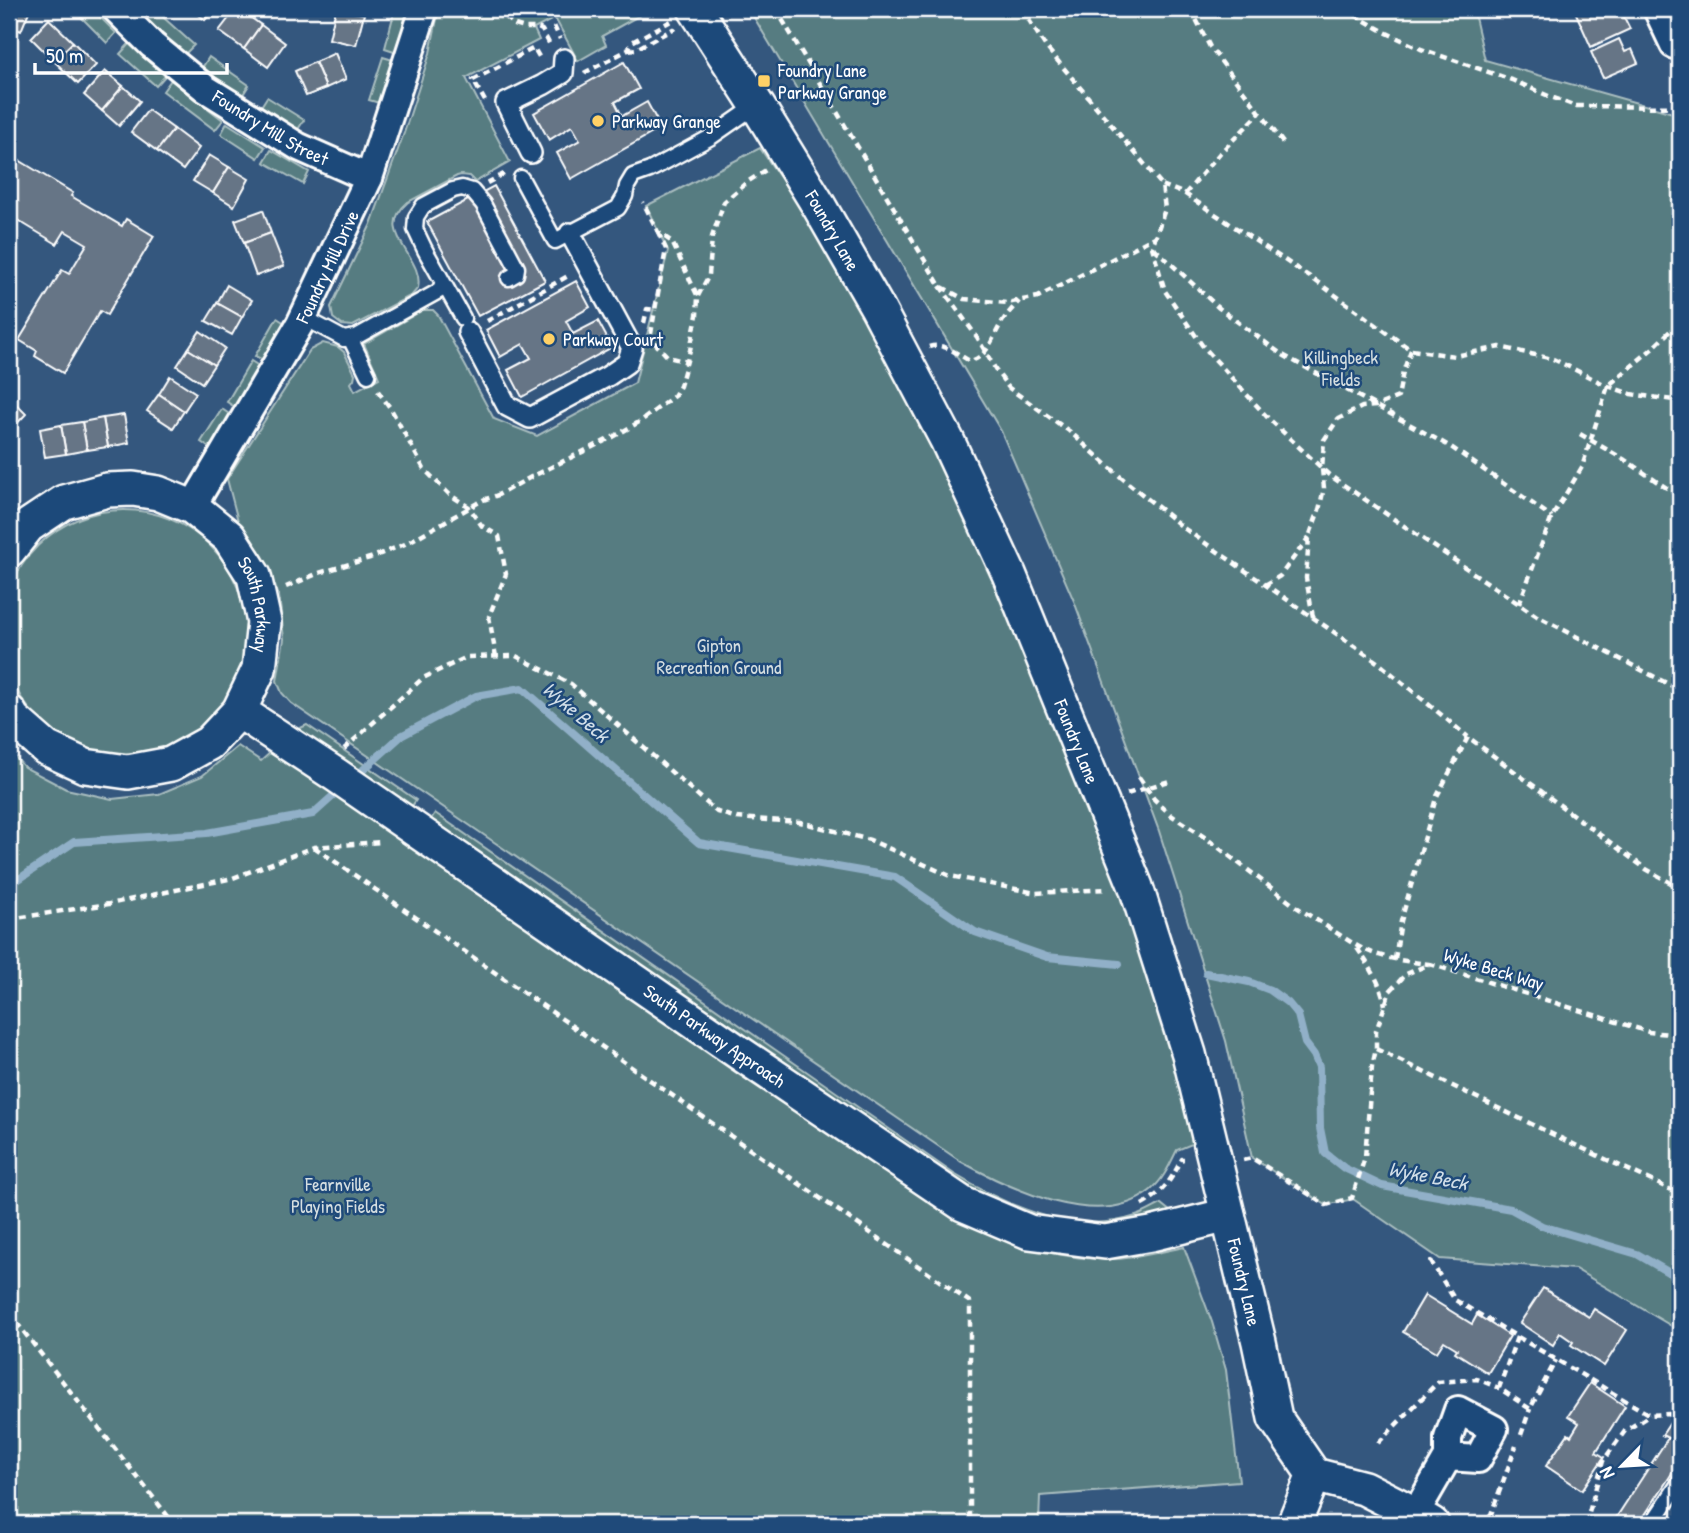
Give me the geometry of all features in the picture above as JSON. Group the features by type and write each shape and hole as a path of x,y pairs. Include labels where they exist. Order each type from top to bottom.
{"street":[{"name":"Foundry Mill Street","path":"116,9 152,45 206,89 299,147 369,178"},
{"name":"Foundry Mill Drive","path":"192,507 303,317 369,178 424,9"},
{"name":"Foundry Lane","path":"695,9 757,104 872,297 947,440 1009,574 1136,887 1189,1054 1275,1418 1314,1475"},
{"path":"1657,9 1674,45"},
{"path":"531,153 506,103 563,73 564,59"},
{"path":"466,325 507,406 530,418 627,363 632,348 570,233"},
{"name":"South Parkway","path":"9,712 13,719 46,748 85,766 128,772 171,764 209,743 239,712 259,669 264,622 254,576 229,537 192,507 158,494 133,489 107,490 64,502 15,527"},
{"name":"South Parkway Approach","path":"239,712 330,771 963,1204 1029,1232 1105,1242 1228,1215"},
{"path":"1294,1524 1314,1475 1364,1488 1423,1519 1448,1457"}],"lane":[{"path":"521,178 555,241 618,208 633,176 650,170 711,137 757,104"},
{"path":"466,325 415,229 416,217 423,206 453,190 462,188 472,191 483,204 517,268 516,274 509,278"},
{"path":"303,317 344,339 356,337 439,291 443,283"},
{"path":"350,338 368,375"},
{"path":"1652,1524 1680,1482"}],"path":[{"path":"497,9 515,25 525,28 538,27 554,51 564,59"},
{"path":"776,9 940,286 1009,388 1069,431 1185,528 1380,664 1468,737 1646,869 1680,888"},
{"path":"1022,9 1046,47 1162,185 1185,194 1313,279 1411,351 1455,356 1500,347 1553,359 1608,386 1631,394 1680,401"},
{"path":"1191,9 1210,47 1284,144"},
{"path":"1345,9 1421,49 1512,80 1576,106 1680,107"},
{"path":"554,26 563,45 564,59"},
{"path":"628,50 636,50 666,33"},
{"path":"653,40 658,49"},
{"path":"473,80 486,104"},
{"path":"1185,194 1220,153 1260,113"},
{"path":"698,297 709,275 712,237 724,202 747,181 790,158"},
{"path":"472,191 507,172"},
{"path":"1162,185 1165,209 1152,247 1165,291 1202,345 1269,418 1329,475 1537,616 1680,691"},
{"path":"658,232 666,249 651,333 653,341 668,357 687,362"},
{"path":"940,286 964,299 1007,303 1038,297 1156,237"},
{"path":"1152,247 1219,308 1281,354 1451,447 1552,517"},
{"path":"466,325 545,289 587,266"},
{"path":"541,283 545,289"},
{"path":"905,359 934,345 946,347 970,360 978,359 986,352 1003,319 1019,301"},
{"path":"632,348 641,341 647,309 655,310"},
{"path":"1519,604 1552,517 1582,467 1608,386 1680,321"},
{"path":"1313,618 1306,578 1309,537 1324,488 1324,440 1338,419 1362,407 1376,406 1398,397 1411,351"},
{"path":"391,409 424,468 450,495 469,507 482,526 499,536 506,574 489,616 496,657"},
{"path":"1580,434 1680,497"},
{"path":"259,600 319,573 405,544 469,507 498,495"},
{"path":"1265,585 1280,576 1309,537"},
{"path":"330,771 423,678 467,657 516,656 571,684 717,812 737,818 800,822 870,840 950,876 1036,893 1136,887"},
{"path":"1395,960 1401,921 1436,798 1468,737"},
{"path":"1139,777 1154,799 1171,815 1206,838 1295,906 1354,944 1395,960 1430,964"},
{"path":"1102,801 1169,781"},
{"path":"314,847 970,1302 970,1524"},
{"path":"1354,944 1381,986 1385,1004"},
{"name":"Wyke Beck Way","path":"1352,1198 1365,1157 1376,1031 1390,991 1406,974 1430,964 1649,1032 1680,1035"},
{"path":"1376,1049 1680,1194"},
{"path":"1153,1199 1166,1199"},
{"path":"1430,1260 1455,1300 1650,1415"},
{"path":"9,1312 174,1524"},
{"path":"1517,1337 1499,1388 1530,1409"},
{"path":"1490,1517 1530,1409 1556,1360"},
{"path":"1586,1524 1603,1461 1625,1431 1650,1415 1669,1414 1680,1421"}],"green space":[{"path":"73,9 92,9 116,33 107,43"},
{"path":"141,9 154,9 194,45 185,54 138,12"},
{"path":"395,9 408,9 397,52 385,48"},
{"path":"439,9 651,9 602,36 606,45 578,61 555,18 534,29 539,40 466,78 510,162 475,182 469,176 457,176 408,202 398,213 395,224 397,234 418,276 418,288 412,295 353,326 342,325 333,318 331,307 371,224 404,133 430,53"},
{"name":"Killingbeck Fields","path":"749,9 1473,9 1485,60 1680,115 1680,1331 1575,1269 1440,1259 1353,1199 1326,1205 1252,1158 1226,1041 1159,831 1074,601 1001,431"},
{"path":"129,44 165,76 156,86 120,54"},
{"path":"209,57 249,85 242,96 202,68"},
{"path":"383,57 396,61 383,104 369,100"},
{"path":"171,80 223,120 215,130 163,91"},
{"path":"267,97 304,120 297,131 260,108"},
{"path":"227,123 265,147 258,158 221,134"},
{"name":"Gipton Recreation Ground","path":"760,148 804,213 862,315 932,449 994,579 1113,872 1143,958 1197,1142 1177,1150 1156,1186 1130,1202 1107,1207 1081,1207 1055,1202 1003,1183 960,1161 291,703 282,693 277,681 284,639 279,596 263,556 238,521 227,479 310,350 323,343 338,347 344,352 355,374 351,383 355,391 379,378 364,344 423,310 433,310 494,419 537,436 635,383 668,251 646,206"},
{"path":"271,150 309,172 303,184 264,162"},
{"path":"277,318 288,325 267,362 255,356"},
{"path":"251,361 262,368 238,409 227,402"},
{"path":"222,409 232,416 211,449 201,442"},
{"path":"124,510 148,512 171,519 210,546 237,585 244,608 244,656 237,679 210,718 171,745 148,752 124,754 100,752 77,745 38,718 11,679 4,656 2,632 4,608 11,585 38,546 77,519 100,512"},
{"path":"307,725 416,800 409,811 294,731"},
{"name":"Fearnville Playing Fields","path":"238,746 261,761 272,751 504,910 1021,1246 1068,1256 1108,1259 1141,1256 1184,1247 1212,1322 1226,1370 1239,1481 1040,1496 1039,1524 9,1524 9,750 24,767 66,789 112,799 159,794 202,776"},
{"path":"435,813 974,1186 1019,1207 1065,1220 1113,1222 1136,1216 1161,1204 1171,1212 1141,1225 1052,1226 981,1200 428,824"}],"building":[{"path":"9,9 30,9 21,31 9,26"},
{"path":"192,9 215,9 205,20"},
{"path":"236,9 261,25 244,49 219,31"},
{"path":"336,9 364,14 356,45 329,39"},
{"path":"1574,9 1620,9 1630,29 1591,47"},
{"path":"49,19 73,42 54,61 31,38"},
{"path":"261,25 285,43 268,67 244,49"},
{"path":"1619,39 1625,52 1632,49 1638,63 1603,78 1591,52"},
{"path":"73,42 96,65 78,84 54,61"},
{"path":"335,53 346,79 326,88 315,62"},
{"path":"315,62 326,88 306,96 295,71"},
{"name":"Parkway Grange","path":"624,62 639,89 615,102 622,116 647,102 661,128 571,179 557,153 580,140 572,126 549,140 534,113"},
{"path":"105,71 123,86 102,111 84,95"},
{"path":"123,86 140,101 119,126 102,111"},
{"path":"148,110 174,129 157,151 131,132"},
{"path":"174,129 199,148 183,170 157,151"},
{"path":"9,154 73,193 71,196 122,226 126,219 154,236 107,315 100,311 63,373 35,356 37,351 19,340 62,270 69,274 87,244 65,231 57,244 9,215"},
{"path":"209,155 229,167 213,193 193,181"},
{"path":"229,167 249,179 234,206 213,193"},
{"path":"494,186 545,281 478,316 427,222"},
{"path":"263,210 271,233 244,243 235,220"},
{"path":"271,233 284,266 256,276 244,243"},
{"name":"Parkway Court","path":"576,281 590,307 566,321 573,334 598,321 612,347 522,397 508,370 531,358 523,344 500,357 486,330"},
{"path":"227,285 252,300 242,317 217,303"},
{"path":"217,303 242,317 232,335 206,321"},
{"path":"200,331 225,348 214,365 188,349"},
{"path":"188,349 214,365 202,383 177,366"},
{"path":"170,376 196,393 184,411 159,394"},
{"path":"159,394 184,411 173,428 147,411"},
{"path":"9,397 26,414 9,432"},
{"path":"124,415 129,443 108,447 103,418"},
{"path":"103,418 108,447 87,450 82,422"},
{"path":"82,422 87,450 66,454 61,425"},
{"path":"61,425 66,454 45,457 40,429"},
{"path":"1543,1288 1589,1317 1594,1309 1627,1330 1604,1366 1571,1345 1573,1342 1560,1333 1553,1345 1520,1323"},
{"path":"1425,1295 1472,1324 1477,1315 1510,1336 1488,1373 1455,1352 1457,1349 1444,1341 1437,1352 1403,1332"},
{"path":"1590,1383 1625,1406 1596,1452 1604,1457 1582,1490 1546,1466 1579,1423 1568,1416"},
{"path":"1670,1423 1680,1430 1680,1461 1639,1524 1612,1524 1668,1438 1662,1435"},
{"path":"1213,1520 1213,1524 1171,1524 1171,1521"}],"waterway":[{"name":"Wyke Beck","path":"353,779 401,736 476,696 522,688 699,843 895,877 975,932 1047,957 1119,964"},
{"name":"Wyke Beck","path":"9,878 19,879 74,842 207,833 313,814 343,787"},
{"name":"Wyke Beck","path":"1206,973 1249,982 1270,990 1288,1003 1298,1015 1305,1043 1319,1067 1320,1128 1325,1153 1344,1168 1382,1186 1511,1209 1542,1226 1637,1254 1680,1279"}],"place":[{"name":"Foundry Lane Parkway Grange","path":"764,81"},
{"name":"Parkway Grange","path":"598,121"},
{"name":"Parkway Court","path":"549,339"}]}
